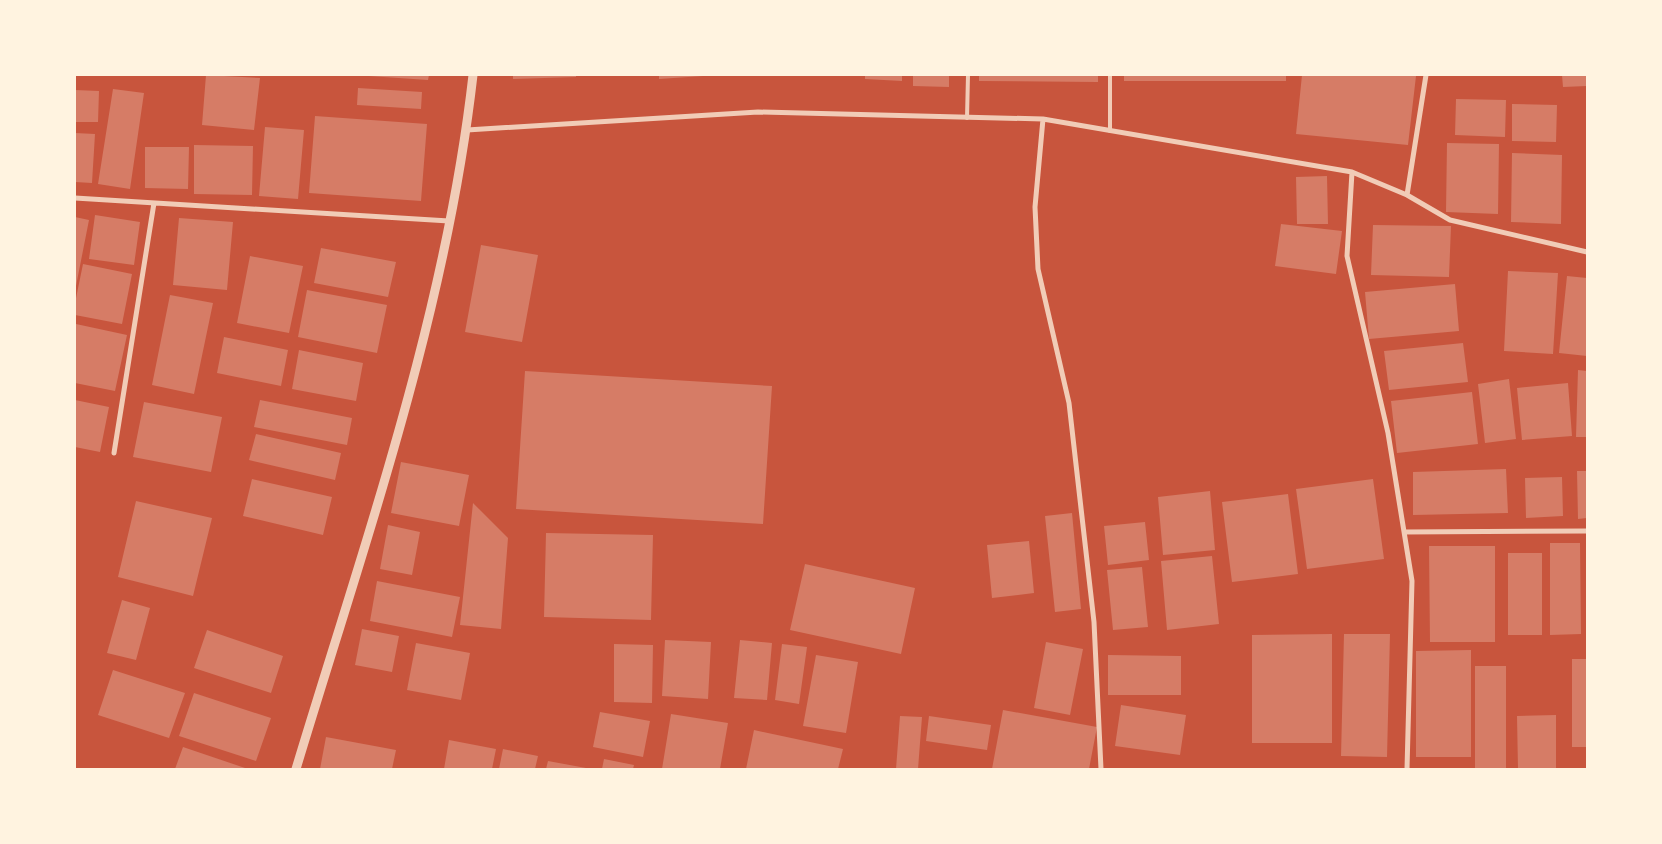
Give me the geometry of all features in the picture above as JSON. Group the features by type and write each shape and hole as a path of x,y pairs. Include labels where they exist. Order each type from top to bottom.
{"street":[{"path":"296,769 413,381 449,221 467,130 473,75"},
{"path":"1407,195 1426,75"},
{"path":"467,130 758,112 1043,119 1352,172 1407,195 1450,220 1587,252"},
{"path":"1043,119 1035,207 1038,269 1068,403 1094,622 1101,769"},
{"path":"1352,172 1347,256 1388,433 1412,581 1407,769"},
{"path":"75,198 449,221"},
{"path":"114,453 154,203"},
{"path":"1404,532 1587,531"}],"lane":[{"path":"967,118 968,75"},
{"path":"1110,75 1110,131"}],"building":[{"path":"206,75 260,78 254,130 202,125"},
{"path":"354,75 429,75 428,80"},
{"path":"513,75 576,75 576,77 513,79"},
{"path":"659,75 703,75 703,76 659,79"},
{"path":"865,75 902,75 902,81 865,79"},
{"path":"913,75 949,75 949,87 913,86"},
{"path":"979,75 1098,75 1098,82 979,81"},
{"path":"1124,75 1286,75 1286,81 1124,81"},
{"path":"1302,75 1416,76 1408,145 1296,134"},
{"path":"1562,75 1587,75 1587,86 1563,87"},
{"path":"358,88 422,92 421,109 357,105"},
{"path":"113,89 144,93 130,189 98,184"},
{"path":"75,90 99,91 98,122 75,122"},
{"path":"1456,99 1506,100 1505,137 1455,135"},
{"path":"1512,104 1557,105 1556,142 1512,141"},
{"path":"315,116 427,124 421,201 309,193"},
{"path":"265,127 304,130 298,199 259,196"},
{"path":"75,133 95,134 92,183 75,182"},
{"path":"1447,143 1499,144 1498,214 1446,212"},
{"path":"194,145 253,146 252,195 194,194"},
{"path":"145,147 189,147 188,189 145,188"},
{"path":"1512,153 1562,155 1561,224 1511,222"},
{"path":"1327,176 1328,224 1297,224 1296,177"},
{"path":"95,215 140,222 134,265 89,259"},
{"path":"75,217 89,220 76,286 75,286"},
{"path":"179,218 233,222 227,290 173,285"},
{"path":"1281,224 1342,231 1336,274 1275,266"},
{"path":"1373,225 1451,226 1449,277 1371,275"},
{"path":"481,245 538,255 522,342 465,332"},
{"path":"321,248 396,262 388,297 314,283"},
{"path":"250,256 303,266 289,333 237,323"},
{"path":"83,264 132,274 122,324 75,315 75,303"},
{"path":"1508,271 1558,273 1553,354 1504,351"},
{"path":"1567,276 1587,278 1587,356 1559,353"},
{"path":"1455,284 1459,331 1369,339 1365,292"},
{"path":"307,290 387,305 377,353 298,337"},
{"path":"170,295 213,303 194,394 152,385"},
{"path":"76,324 127,335 115,391 75,383"},
{"path":"224,337 288,350 281,386 217,373"},
{"path":"1463,343 1468,382 1389,390 1384,351"},
{"path":"299,350 363,363 356,401 292,389"},
{"path":"1578,370 1587,371 1587,437 1576,437"},
{"path":"525,371 772,386 763,524 516,509"},
{"path":"1509,379 1516,439 1485,443 1478,384"},
{"path":"1568,383 1572,436 1522,440 1517,388"},
{"path":"1472,392 1478,444 1397,453 1391,401"},
{"path":"75,400 109,407 100,452 75,447"},
{"path":"260,400 352,418 347,445 254,427"},
{"path":"144,402 222,417 211,472 133,457"},
{"path":"256,434 341,453 335,480 249,460"},
{"path":"401,462 469,475 459,526 391,513"},
{"path":"1506,469 1508,513 1413,515 1413,472"},
{"path":"1577,471 1587,471 1587,518 1578,519"},
{"path":"1562,477 1563,516 1526,518 1525,478"},
{"path":"252,479 332,497 323,535 243,516"},
{"path":"1373,479 1384,559 1307,569 1296,489"},
{"path":"1210,491 1215,550 1163,555 1158,497"},
{"path":"1288,494 1298,574 1232,582 1222,502"},
{"path":"136,501 212,518 193,596 118,577"},
{"path":"473,503 508,538 501,629 460,625"},
{"path":"1072,513 1081,609 1055,612 1045,516"},
{"path":"1145,522 1149,560 1108,565 1104,526"},
{"path":"388,525 420,532 412,575 380,569"},
{"path":"546,533 653,535 651,620 544,617"},
{"path":"1029,541 1034,593 992,598 987,545"},
{"path":"1550,543 1580,543 1581,634 1550,635"},
{"path":"1429,546 1495,546 1495,642 1430,642"},
{"path":"1508,553 1542,553 1542,635 1508,635"},
{"path":"1212,556 1219,624 1167,630 1161,561"},
{"path":"805,564 915,588 901,654 790,630"},
{"path":"1142,567 1148,627 1113,630 1107,570"},
{"path":"377,581 460,597 452,637 370,621"},
{"path":"122,600 150,608 136,660 107,653"},
{"path":"362,629 399,636 392,672 355,665"},
{"path":"207,630 283,656 271,693 194,668"},
{"path":"1332,634 1332,743 1252,743 1252,635"},
{"path":"1344,634 1390,634 1387,757 1341,756"},
{"path":"665,640 711,642 708,699 662,696"},
{"path":"740,640 772,643 767,700 734,698"},
{"path":"1046,642 1083,649 1070,715 1034,708"},
{"path":"416,643 470,653 461,700 407,690"},
{"path":"614,644 653,645 652,703 614,702"},
{"path":"782,644 807,647 799,704 775,700"},
{"path":"1471,650 1471,757 1416,757 1416,651"},
{"path":"816,655 858,662 846,733 803,726"},
{"path":"1108,655 1181,656 1181,695 1108,695"},
{"path":"1572,659 1587,659 1587,747 1572,747"},
{"path":"1475,666 1506,666 1506,769 1475,769"},
{"path":"113,670 185,693 169,738 98,715"},
{"path":"194,693 271,718 256,761 179,736"},
{"path":"1121,705 1186,715 1180,755 1115,746"},
{"path":"1003,710 1097,727 1089,769 992,769"},
{"path":"600,712 650,721 643,757 593,747"},
{"path":"671,714 728,723 720,769 662,769"},
{"path":"1556,715 1556,769 1518,769 1517,716"},
{"path":"900,716 922,717 918,769 896,769"},
{"path":"929,716 991,725 987,750 926,741"},
{"path":"754,730 843,749 838,769 746,769"},
{"path":"326,737 396,750 392,769 320,769"},
{"path":"449,740 496,749 492,769 444,769"},
{"path":"183,747 248,769 175,769"},
{"path":"503,749 538,756 535,769 499,769"},
{"path":"604,759 634,765 633,769 602,769"},
{"path":"548,761 586,768 586,769 546,769"}]}
